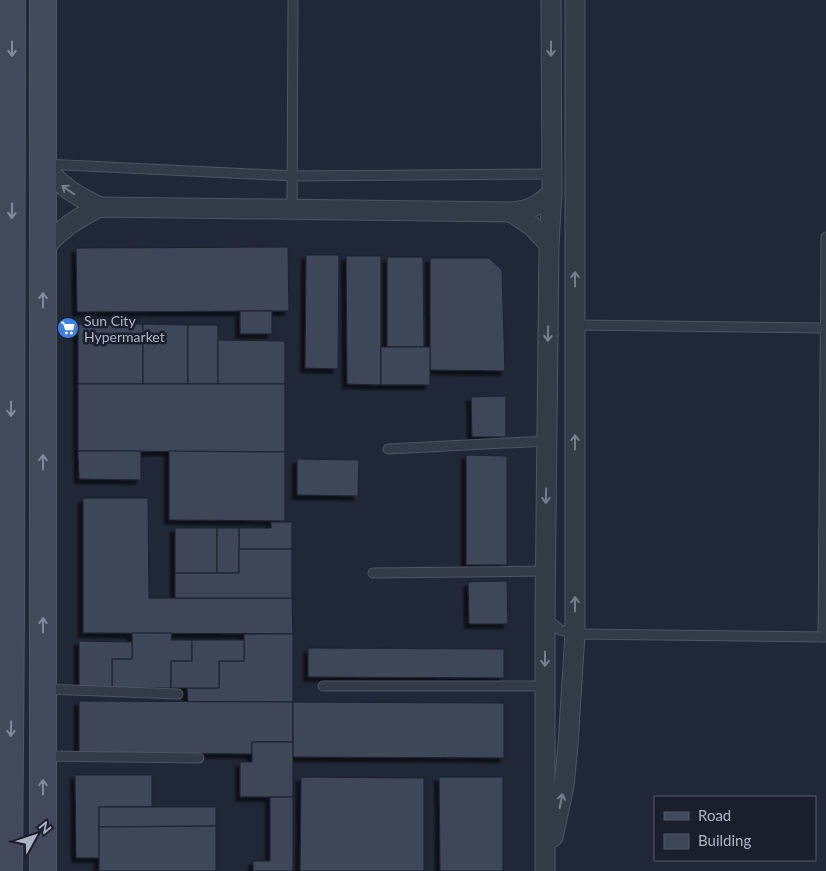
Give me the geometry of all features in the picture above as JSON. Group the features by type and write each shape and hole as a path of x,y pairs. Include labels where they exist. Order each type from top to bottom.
{"main road":[{"path":"9,871 6,627 12,529 5,318 6,169 12,0"},
{"path":"43,0 43,871"},
{"path":"12,529 18,542 23,572 24,656 28,664 35,669 43,680"}],"street":[{"path":"545,868 544,614 552,193 551,0"},
{"path":"545,868 564,786 575,634 575,0"},
{"path":"43,164 53,178 67,190 100,208"},
{"path":"43,250 62,230 83,215 100,208 511,212 528,210 552,193"},
{"path":"511,212 532,226 550,244"}],"lane":[{"path":"292,209 293,0"},
{"path":"43,164 293,176 552,174"},
{"path":"544,614 548,621 560,630 575,634 825,637 826,237"},
{"path":"575,325 825,328"},
{"path":"388,449 547,441"},
{"path":"374,573 545,571"},
{"path":"43,680 178,694"},
{"path":"323,686 545,686"},
{"path":"43,756 199,758"}],"building":[{"path":"288,247 289,311 77,312 76,248"},
{"path":"306,255 339,255 338,369 305,368"},
{"path":"346,256 381,256 381,385 347,384"},
{"path":"387,257 423,257 424,347 387,347"},
{"path":"430,258 489,258 502,270 505,371 430,370"},
{"path":"240,311 272,311 272,334 240,334"},
{"path":"78,324 143,324 143,384 78,384"},
{"path":"143,324 188,325 188,384 143,384"},
{"path":"188,325 218,325 218,384 188,384"},
{"path":"218,340 285,341 285,384 218,384"},
{"path":"381,347 430,347 430,385 381,385"},
{"path":"78,384 285,384 285,452 78,451"},
{"path":"506,396 506,437 472,437 471,397"},
{"path":"78,451 141,451 141,480 79,479"},
{"path":"169,451 285,452 285,521 169,520"},
{"path":"466,455 507,456 507,565 466,565"},
{"path":"297,459 359,460 358,496 297,495"},
{"path":"83,498 148,498 149,598 292,598 293,634 83,633"},
{"path":"271,522 292,522 292,549 239,549 239,528 271,528"},
{"path":"175,528 217,528 217,573 175,573"},
{"path":"217,528 239,528 239,573 217,573"},
{"path":"239,549 292,549 292,598 175,598 175,573 239,573"},
{"path":"507,581 508,624 469,624 468,582"},
{"path":"132,633 172,633 171,640 192,640 192,661 171,661 171,688 112,688 112,659 132,659"},
{"path":"244,634 293,634 293,702 188,702 187,688 219,688 219,661 244,661"},
{"path":"192,640 244,640 244,661 219,661 219,688 171,688 171,661 192,661"},
{"path":"79,641 132,642 132,659 112,659 112,688 79,688"},
{"path":"308,648 504,649 504,678 308,677"},
{"path":"79,701 293,702 293,742 252,742 252,754 79,753"},
{"path":"293,702 504,703 504,758 293,757"},
{"path":"252,742 293,742 293,797 240,797 240,762 252,762"},
{"path":"75,775 152,775 152,807 99,807 99,858 76,858"},
{"path":"301,777 424,778 424,871 300,871"},
{"path":"439,777 503,777 503,871 440,871"},
{"path":"270,797 293,797 293,871 253,871 253,861 270,861"},
{"path":"99,807 216,807 216,826 99,827"},
{"path":"216,826 216,871 99,871 99,827"}],"place":[{"name":"Sun City Hypermarket","path":"68,328"}]}
